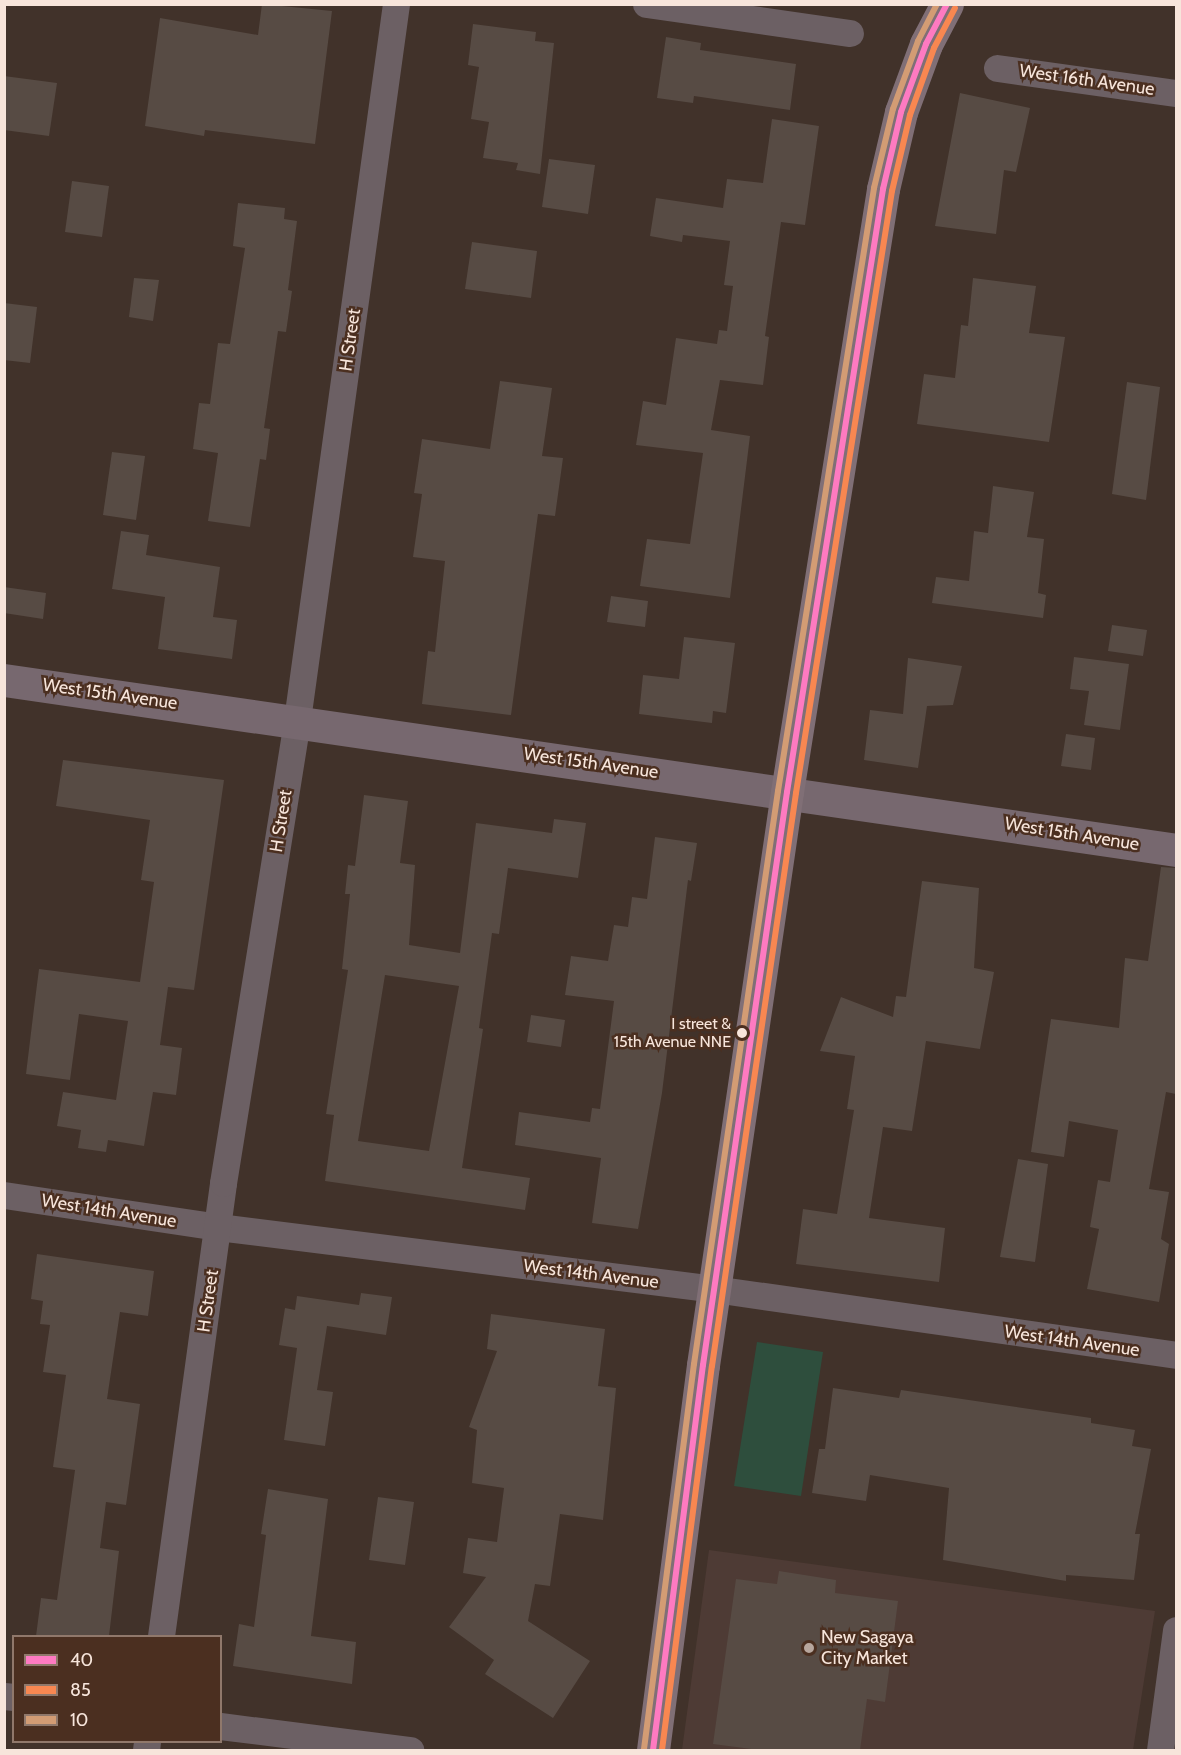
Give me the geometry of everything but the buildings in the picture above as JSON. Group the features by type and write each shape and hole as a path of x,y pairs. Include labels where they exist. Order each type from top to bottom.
{"main road":[{"path":"652,1750 714,1289 787,792 883,189 901,112 926,44 948,4"},
{"name":"West 15th Avenue","path":"4,680 297,720 1176,850"}],"street":[{"name":"H Street","path":"161,1635 218,1227 297,720 396,4"},
{"path":"646,4 850,33"},
{"name":"West 16th Avenue","path":"998,68 1176,93"},
{"name":"West 14th Avenue","path":"4,1195 218,1227 714,1289 1176,1355"},
{"path":"1160,1750 1176,1630"},
{"path":"222,1726 410,1750"}],"shaded area":[{"path":"709,1550 1155,1611 1133,1750 682,1750"}],"green space":[{"path":"757,1342 823,1352 801,1496 734,1486"}],"transit line":[{"name":"10","path":"644,1749 694,1364 778,791 874,188 893,109 918,41 937,4"},
{"name":"40","path":"653,1750 703,1365 787,792 883,189 901,112 926,44 947,4"},
{"name":"85","path":"662,1750 712,1366 796,793 892,191 910,115 934,48 955,8"}],"place":[{"name":"I street & 15th Avenue NNE","path":"742,1033"},
{"name":"New Sagaya City Market","path":"809,1648"}]}
